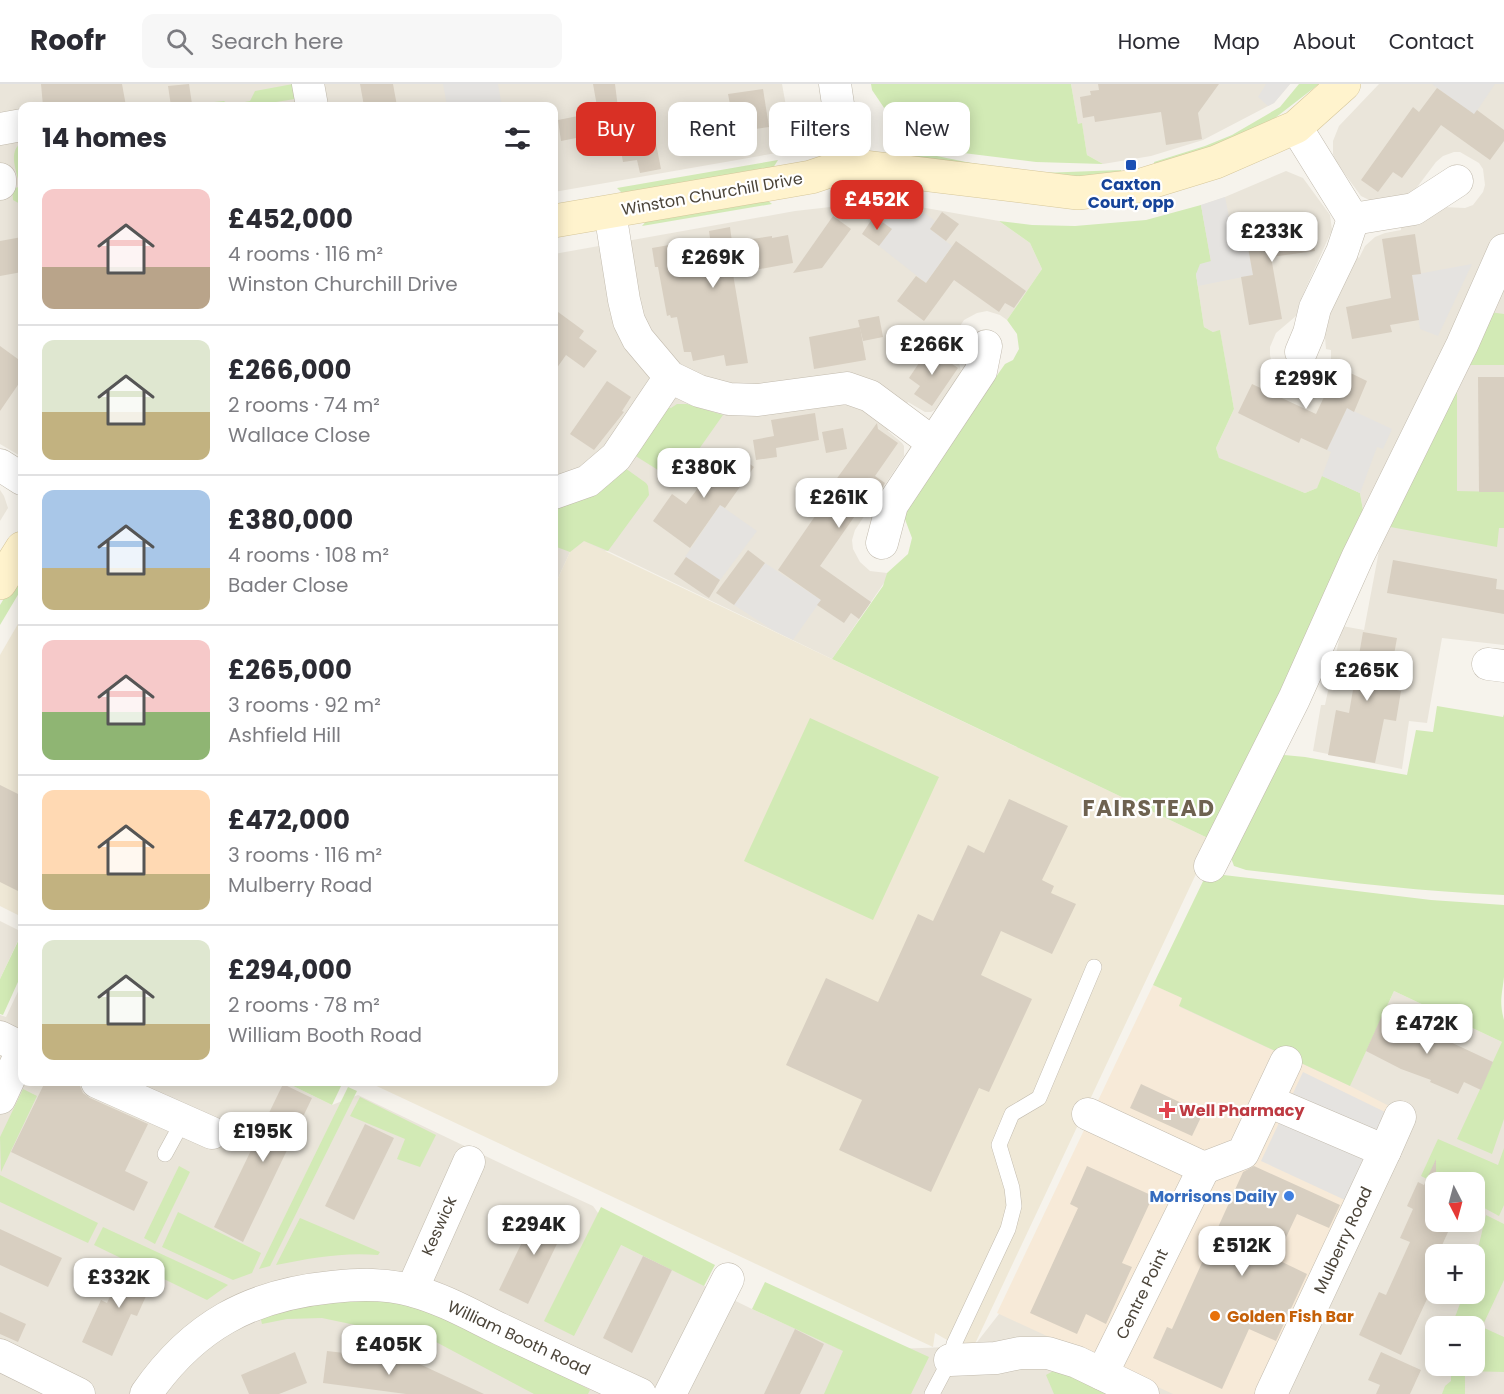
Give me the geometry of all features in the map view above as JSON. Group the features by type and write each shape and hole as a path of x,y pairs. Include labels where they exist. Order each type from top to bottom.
{"street":[{"path":"308,84 310,102"},
{"path":"835,84 847,165"},
{"name":"Winston Churchill Drive","path":"558,220 811,177 847,165 1078,193 1138,186 1216,162 1296,127 1344,84"},
{"path":"0,129 18,126"},
{"path":"1296,127 1353,219"},
{"path":"0,179 0,184"},
{"path":"1353,219 1414,209 1457,182"},
{"path":"610,212 624,300 630,321 638,339 670,376 699,391 729,399 758,400 847,388 870,396 932,442"},
{"path":"1301,352 1309,333 1315,308 1342,252 1353,219"},
{"path":"1210,866 1294,699 1358,556 1462,345 1504,250"},
{"path":"882,543 892,505 981,371 986,346"},
{"path":"558,492 588,481 616,457 670,376"},
{"path":"0,465 18,476"},
{"path":"0,583 18,554"},
{"path":"0,1037 18,1047"},
{"path":"0,1098 18,1058"},
{"path":"1088,1114 1204,1168 1243,1153 1286,1062"},
{"path":"106,1086 212,1133"},
{"path":"1268,1101 1385,1151"},
{"name":"Mulberry Road","path":"1271,1394 1400,1117"},
{"name":"Keswick","path":"412,1290 469,1162"},
{"name":"Centre Point","path":"1102,1374 1204,1168"},
{"path":"670,1394 728,1280"},
{"name":"William Booth Road","path":"146,1394 192,1342 232,1314 260,1301 288,1292 358,1284 390,1285 412,1290 459,1309 640,1394"},
{"path":"950,1360 996,1358 1020,1353 1048,1353 1077,1362 1143,1394"},
{"path":"0,1355 79,1394"}],"lane":[{"path":"932,1394 950,1360 954,1344 1008,1229 1014,1206 1012,1188 999,1144 1012,1114 1039,1098 1094,967"},
{"path":"165,1154 183,1120"}],"shaded area":[{"path":"0,84 782,84 785,102 769,102 769,154 558,191 558,102 18,102 18,455 0,444"},
{"path":"443,84 498,84 501,102 446,102"},
{"path":"1071,84 1290,84 1274,103 1203,140 1151,156 1103,164 1087,155 1082,124 1078,124"},
{"path":"1266,84 1290,84 1274,103 1268,106 1258,97"},
{"path":"1379,84 1504,84 1504,645 1442,638 1427,723 1409,721 1402,769 1313,751 1321,705 1325,705 1342,626 1364,630 1382,535 1365,522 1360,493 1323,477 1317,488 1305,493 1219,459 1216,448 1234,409 1220,331 1213,332 1204,327 1196,274 1210,262 1201,205 1286,171 1303,178 1330,215 1332,230 1300,301 1296,316 1276,333 1270,347 1270,355 1278,374 1292,382 1311,381 1327,370 1331,361 1331,350 1326,349 1324,325 1354,255 1359,258 1365,246 1375,237 1401,230 1401,225 1443,207 1465,208 1473,205 1483,192 1485,185 1483,169 1479,163 1460,152 1454,152 1443,156 1436,162 1415,190 1404,197 1371,201 1361,196 1336,162 1333,154 1333,141 1339,126"},
{"path":"1432,84 1495,84 1474,115"},
{"path":"1225,197 1232,232 1245,231 1253,275 1198,286 1196,274 1200,264 1211,261 1201,205"},
{"path":"848,205 920,207 999,221 1030,243 1042,269 1007,320 987,311 964,320 956,332 954,344 961,371 940,407 931,412 925,412 908,402 888,431 904,446 904,456 855,530 852,540 853,549 860,562 870,571 887,573 886,580 832,659 608,551 570,552 558,578 558,253 795,211"},
{"path":"893,210 926,214 935,221 930,229 952,246 926,283 879,246 891,229 883,223"},
{"path":"1472,264 1438,336 1420,329 1412,275"},
{"path":"1347,408 1392,429 1383,449 1377,447 1360,493 1322,476 1331,452 1327,450"},
{"path":"0,490 8,508 0,521"},
{"path":"720,505 757,531 720,580 685,557"},
{"path":"584,541 1212,840 974,1346 954,1344 935,1333 933,1347 377,1086 558,1086 558,578 570,552"},
{"path":"765,563 821,600 793,640 734,605"},
{"path":"18,624 18,915 0,906 0,655"},
{"path":"0,921 18,930 18,941 0,979"},
{"path":"1153,985 1183,998 1180,1007 1391,1107 1257,1394 1173,1394 997,1313"},
{"path":"1394,991 1502,1042 1504,1047 1504,1394 0,1394 0,1015 6,1017 18,992 18,1086 293,1086 332,1105 358,1095 593,1206 621,1245 844,1351 974,1346 1006,1305 1165,999 1350,1085"},
{"path":"1303,1072 1387,1113 1347,1201 1261,1161"}],"green space":[{"path":"293,84 295,99 276,102 245,102 250,101 255,91"},
{"path":"871,84 1071,84 1078,124 1082,123 1087,155 1103,164 1036,162 970,154 970,102 883,102 883,106 872,90"},
{"path":"1299,84 1319,84 1275,118 1233,142 1155,169 1154,162 1232,135 1280,107"},
{"path":"18,145 18,179 14,156"},
{"path":"900,156 937,156 1041,173 1121,170 1122,175 1083,181"},
{"path":"778,160 773,168 624,195 617,188"},
{"path":"18,187 18,203 13,200 12,188"},
{"path":"767,200 772,204 642,226 647,220"},
{"path":"1201,205 1211,262 1196,274 1204,327 1213,332 1220,330 1234,409 1216,448 1219,458 1305,493 1317,488 1322,476 1360,493 1365,522 1212,840 832,659 883,586 887,573 908,554 912,538 903,514 905,507 1005,364 1013,360 1019,349 1017,334 1007,320 1042,269 1030,243 999,221 1032,225 1075,226 1146,220"},
{"path":"1489,312 1504,314 1504,365 1465,365"},
{"path":"1457,373 1457,491 1504,492 1504,528 1499,528 1497,547 1380,525"},
{"path":"677,404 687,404 723,415 680,476 658,470 634,455 667,407 671,408"},
{"path":"625,468 648,486 649,495 608,551 584,541 570,552 558,548 558,501"},
{"path":"18,576 18,595 0,625 0,605"},
{"path":"1437,706 1503,717 1504,714 1504,895 1375,885 1246,870 1234,866 1231,858 1274,754 1305,757 1407,775 1416,730 1433,732"},
{"path":"810,718 939,777 873,920 744,861"},
{"path":"1207,873 1431,900 1504,905 1504,977 1501,1003 1504,1020 1504,1119 1492,1154 1457,1139 1502,1042 1394,991 1350,1086 1179,1006 1182,998 1153,985"},
{"path":"18,941 18,982 3,1015 0,1014 0,979"},
{"path":"293,1086 341,1086 332,1105"},
{"path":"348,1087 357,1091 270,1266 259,1269"},
{"path":"23,1089 37,1096 1,1172 0,1137"},
{"path":"360,1097 436,1135 420,1167 397,1159 405,1139 350,1116"},
{"path":"1438,1139 1498,1165 1504,1148 1504,1205 1499,1216 1485,1208 1485,1172 1425,1172 1425,1178 1421,1176"},
{"path":"179,1166 190,1172 155,1244 144,1238"},
{"path":"0,1175 98,1223 88,1243 0,1202"},
{"path":"601,1207 715,1265 704,1286 621,1245 574,1336 544,1321"},
{"path":"178,1212 261,1253 252,1273 233,1280 162,1247"},
{"path":"1486,1215 1504,1224 1504,1280 1485,1321 1485,1316 1455,1316 1460,1304 1485,1304 1485,1244 1479,1244 1482,1232 1485,1232"},
{"path":"300,1218 380,1252 378,1255 340,1255 276,1265"},
{"path":"103,1227 228,1285 207,1300 94,1245"},
{"path":"765,1282 929,1357 911,1394 824,1394 843,1351 752,1309"},
{"path":"345,1298 396,1300 441,1315 502,1343 590,1390 588,1394 534,1394 436,1342 322,1318 287,1319 262,1324 260,1316"},
{"path":"1485,1328 1504,1337 1504,1372 1485,1372"},
{"path":"1053,1371 1126,1394 1054,1394 1046,1375"},
{"path":"1451,1376 1465,1376 1465,1394 1442,1394 1445,1386 1451,1381"}],"building":[{"path":"41,84 122,84 125,102 43,102"},
{"path":"189,84 192,102 170,102 168,86"},
{"path":"360,84 393,84 396,102 363,102"},
{"path":"593,84 615,84 617,102 596,102"},
{"path":"1098,84 1219,84 1198,113 1202,139 1166,145 1161,112 1095,122 1094,116 1083,118 1080,97 1091,95 1090,91 1099,90"},
{"path":"1437,88 1474,114 1477,110 1504,130 1504,141 1490,160 1441,125 1402,178 1393,172 1378,192 1361,180 1413,107 1419,112"},
{"path":"763,89 769,127 757,129 757,102 729,102 728,94"},
{"path":"576,116 576,138 561,141 558,120"},
{"path":"656,144 661,169 640,173 637,160 623,162 622,156 656,156"},
{"path":"942,212 959,224 946,241 930,229"},
{"path":"1308,212 1315,251 1271,257 1282,319 1249,325 1241,277 1253,275 1245,231 1274,225 1273,219"},
{"path":"833,216 851,229 822,268 793,273"},
{"path":"874,216 892,229 879,246 862,234"},
{"path":"730,227 732,242 788,235 793,263 733,274 748,363 726,366 724,355 693,361 691,352 684,352 677,317 667,316 652,248 710,238 709,231"},
{"path":"1415,234 1421,274 1412,275 1419,320 1390,325 1392,332 1352,339 1346,307 1391,298 1382,239"},
{"path":"18,238 18,273 0,276 0,241"},
{"path":"956,241 1026,291 1014,308 1005,303 999,312 954,280 924,321 897,301 916,276 926,283"},
{"path":"558,312 584,331 579,338 597,351 584,368 566,355 558,366"},
{"path":"879,316 883,337 863,341 858,320"},
{"path":"860,327 866,360 814,369 809,337"},
{"path":"0,346 18,359 18,385 0,411"},
{"path":"929,348 958,368 932,406 914,394 920,386 909,378"},
{"path":"1338,367 1367,381 1354,412 1347,408 1327,450 1301,438 1299,443 1238,413 1252,384 1316,414"},
{"path":"1478,377 1504,377 1504,492 1479,492"},
{"path":"607,381 631,397 622,411 624,412 594,450 570,434"},
{"path":"815,413 819,440 776,448 777,457 756,460 753,440 774,436 771,420"},
{"path":"877,423 878,429 898,443 875,476 885,483 874,501 868,497 820,566 871,602 859,619 851,613 844,623 817,605 821,600 778,570 833,490 830,488"},
{"path":"843,428 847,449 826,453 822,432"},
{"path":"728,448 754,467 725,508 720,505 690,548 653,521 672,494 686,504"},
{"path":"748,550 765,563 734,605 716,593"},
{"path":"686,557 720,580 709,598 674,574"},
{"path":"1393,560 1497,579 1496,589 1504,590 1504,614 1387,593"},
{"path":"1363,632 1397,638 1388,688 1401,691 1396,721 1384,719 1375,763 1328,755 1336,710 1349,713"},
{"path":"0,785 18,794 18,891 0,882"},
{"path":"1009,799 1068,826 1042,880 1054,886 1051,893 1076,904 1052,954 1001,931 981,975 1032,999 989,1092 979,1088 931,1192 839,1150 862,1100 786,1065 826,978 878,1002 918,914 933,921 968,845 984,853"},
{"path":"1384,1011 1493,1062 1481,1090 1464,1082 1458,1094 1366,1051"},
{"name":"Well Pharmacy","path":"1141,1084 1203,1113 1192,1136 1130,1108"},
{"path":"43,1086 80,1086 83,1093 90,1098 148,1124 125,1171 148,1182 134,1211 11,1152"},
{"path":"282,1086 287,1086 312,1098 243,1242 214,1227"},
{"path":"365,1124 394,1138 354,1220 325,1206"},
{"path":"1436,1159 1436,1172 1430,1172"},
{"path":"1087,1166 1153,1196 1122,1263 1132,1267 1106,1324 1086,1314 1077,1334 1030,1313 1078,1208 1070,1204"},
{"path":"1254,1166 1340,1205 1329,1228 1297,1214 1276,1259 1307,1274 1276,1341 1249,1329 1222,1389 1153,1358 1167,1327 1172,1329 1243,1172"},
{"path":"1418,1182 1424,1185 1425,1183 1425,1232 1448,1232 1443,1244 1425,1244 1425,1303 1401,1355 1359,1335 1379,1292 1386,1295 1410,1242 1400,1238 1413,1209 1407,1206"},
{"path":"539,1207 568,1221 528,1304 499,1290"},
{"path":"0,1229 62,1258 48,1287 0,1265"},
{"path":"643,1256 672,1270 632,1353 603,1338"},
{"path":"127,1261 156,1274 137,1316 131,1314 112,1356 82,1342 101,1300 107,1303"},
{"path":"0,1312 26,1324 18,1342 0,1334"},
{"path":"795,1329 824,1344 814,1365 800,1394 764,1394"},
{"path":"327,1351 413,1361 484,1394 406,1394 323,1383"},
{"path":"295,1352 307,1383 279,1394 249,1394 241,1375"},
{"path":"1381,1352 1421,1370 1410,1394 1376,1394 1380,1385 1368,1380"}],"place":[{"name":"Caxton Court, opp","path":"1131,165"},
{"name":"Well Pharmacy","path":"1167,1110"},
{"name":"Morrisons Daily","path":"1289,1196"},
{"name":"Golden Fish Bar","path":"1215,1316"}],"district":[{"name":"FAIRSTEAD","path":"1149,808"}]}
